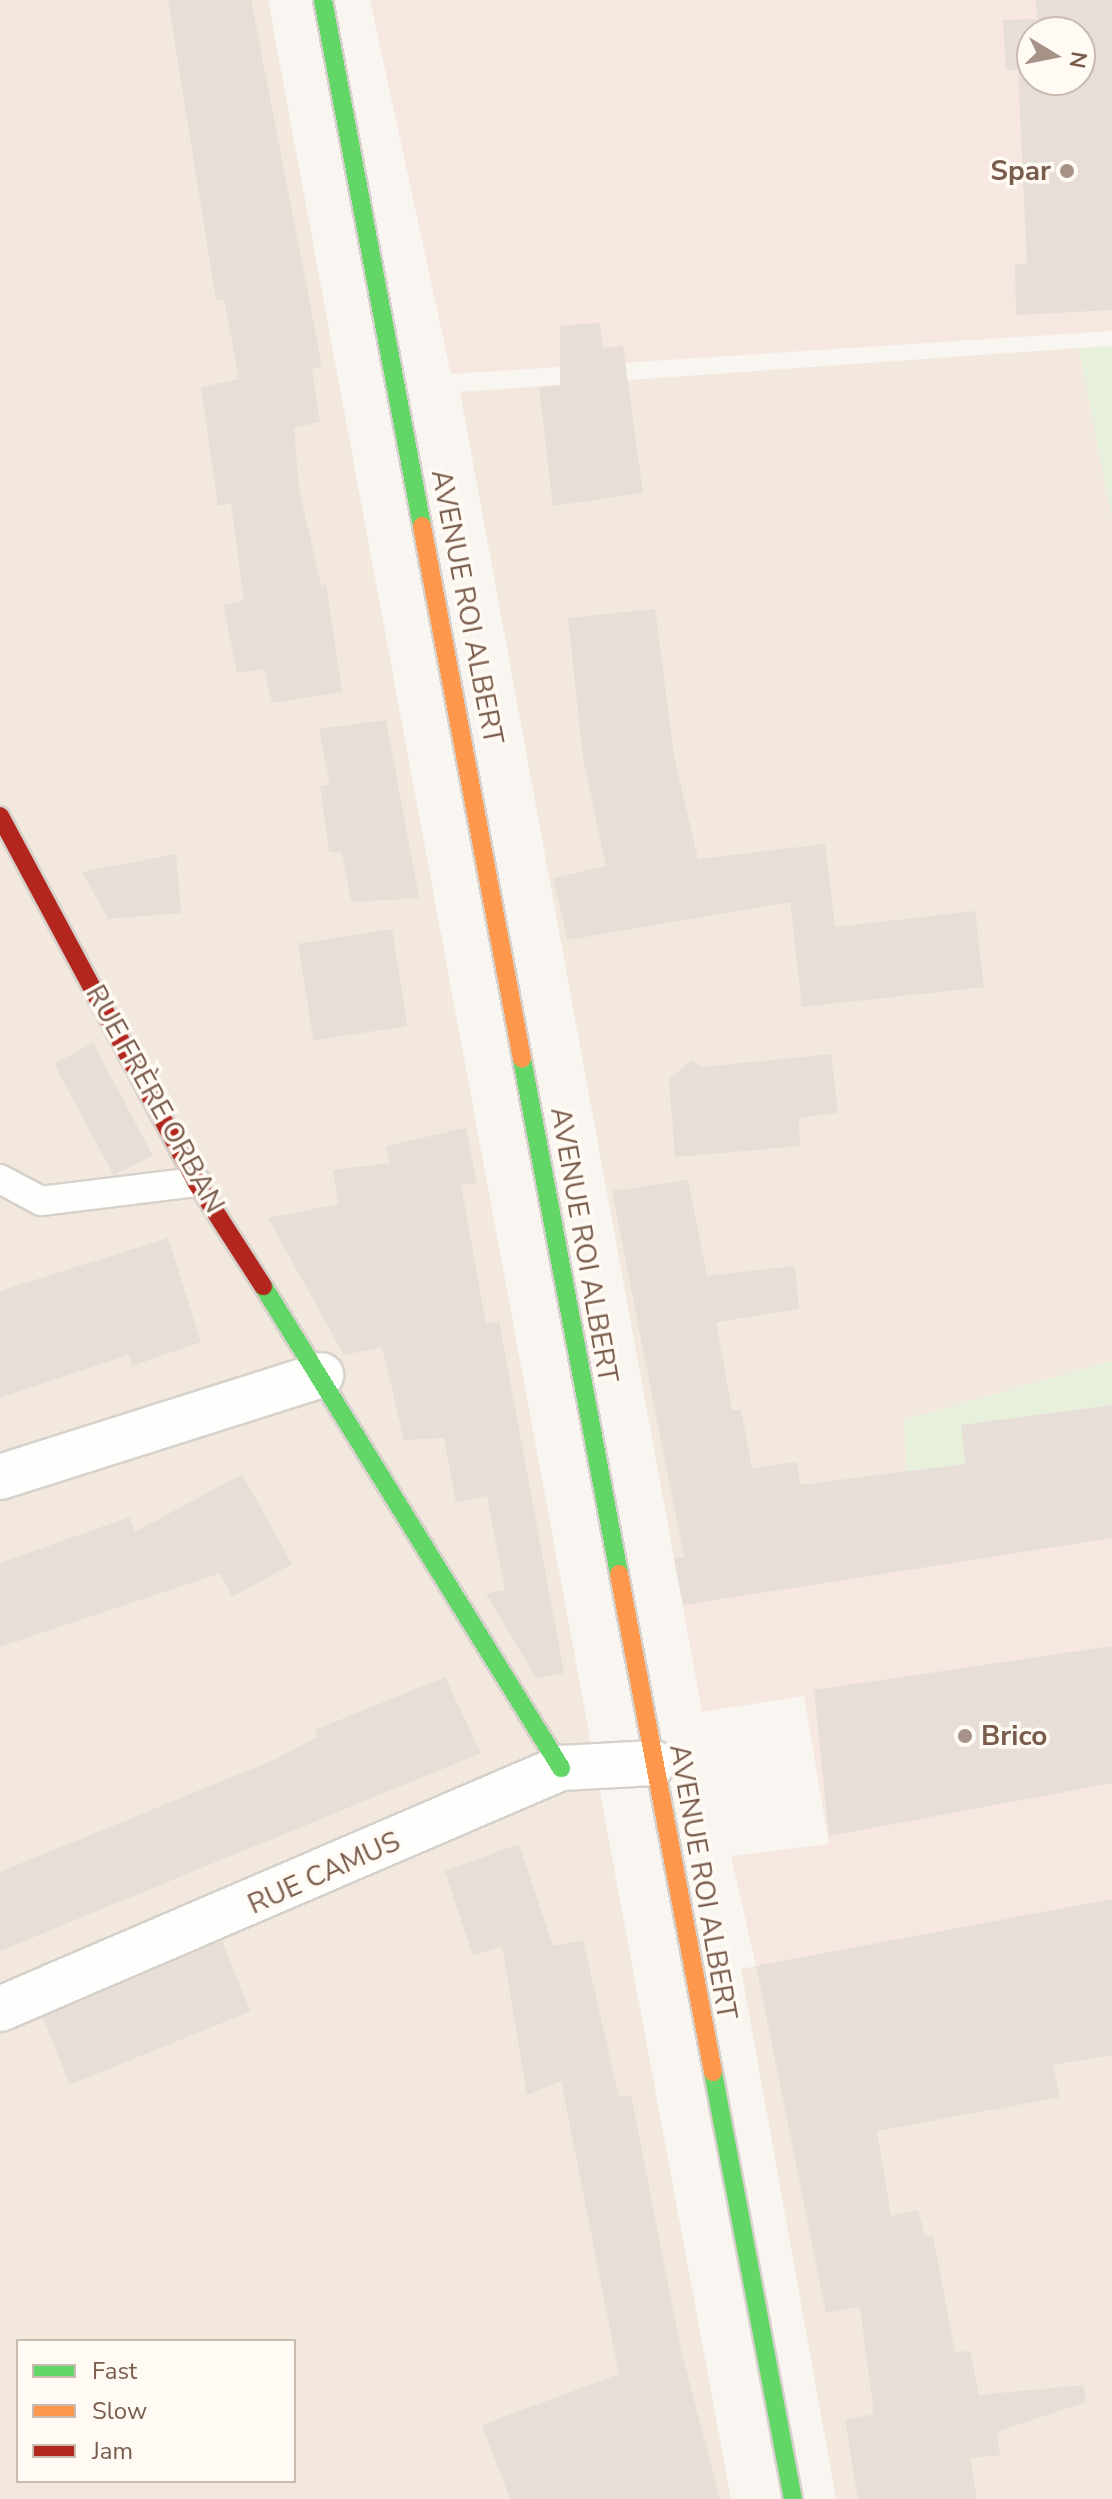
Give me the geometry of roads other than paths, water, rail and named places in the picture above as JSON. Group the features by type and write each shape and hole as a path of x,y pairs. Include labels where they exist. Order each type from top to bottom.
{"main road":[{"name":"AVENUE ROI ALBERT","path":"323,0 793,2499"},
{"name":"RUE FRÈRE ORBAN","path":"0,816 196,1182 321,1375 561,1768"}],"street":[{"path":"0,1477 321,1375"},
{"name":"RUE CAMUS","path":"0,2009 561,1768 654,1763"}],"lane":[{"path":"0,1179 41,1201 196,1182"}],"place":[{"name":"Spar","path":"1067,171"},
{"name":"Brico","path":"965,1736"}]}
